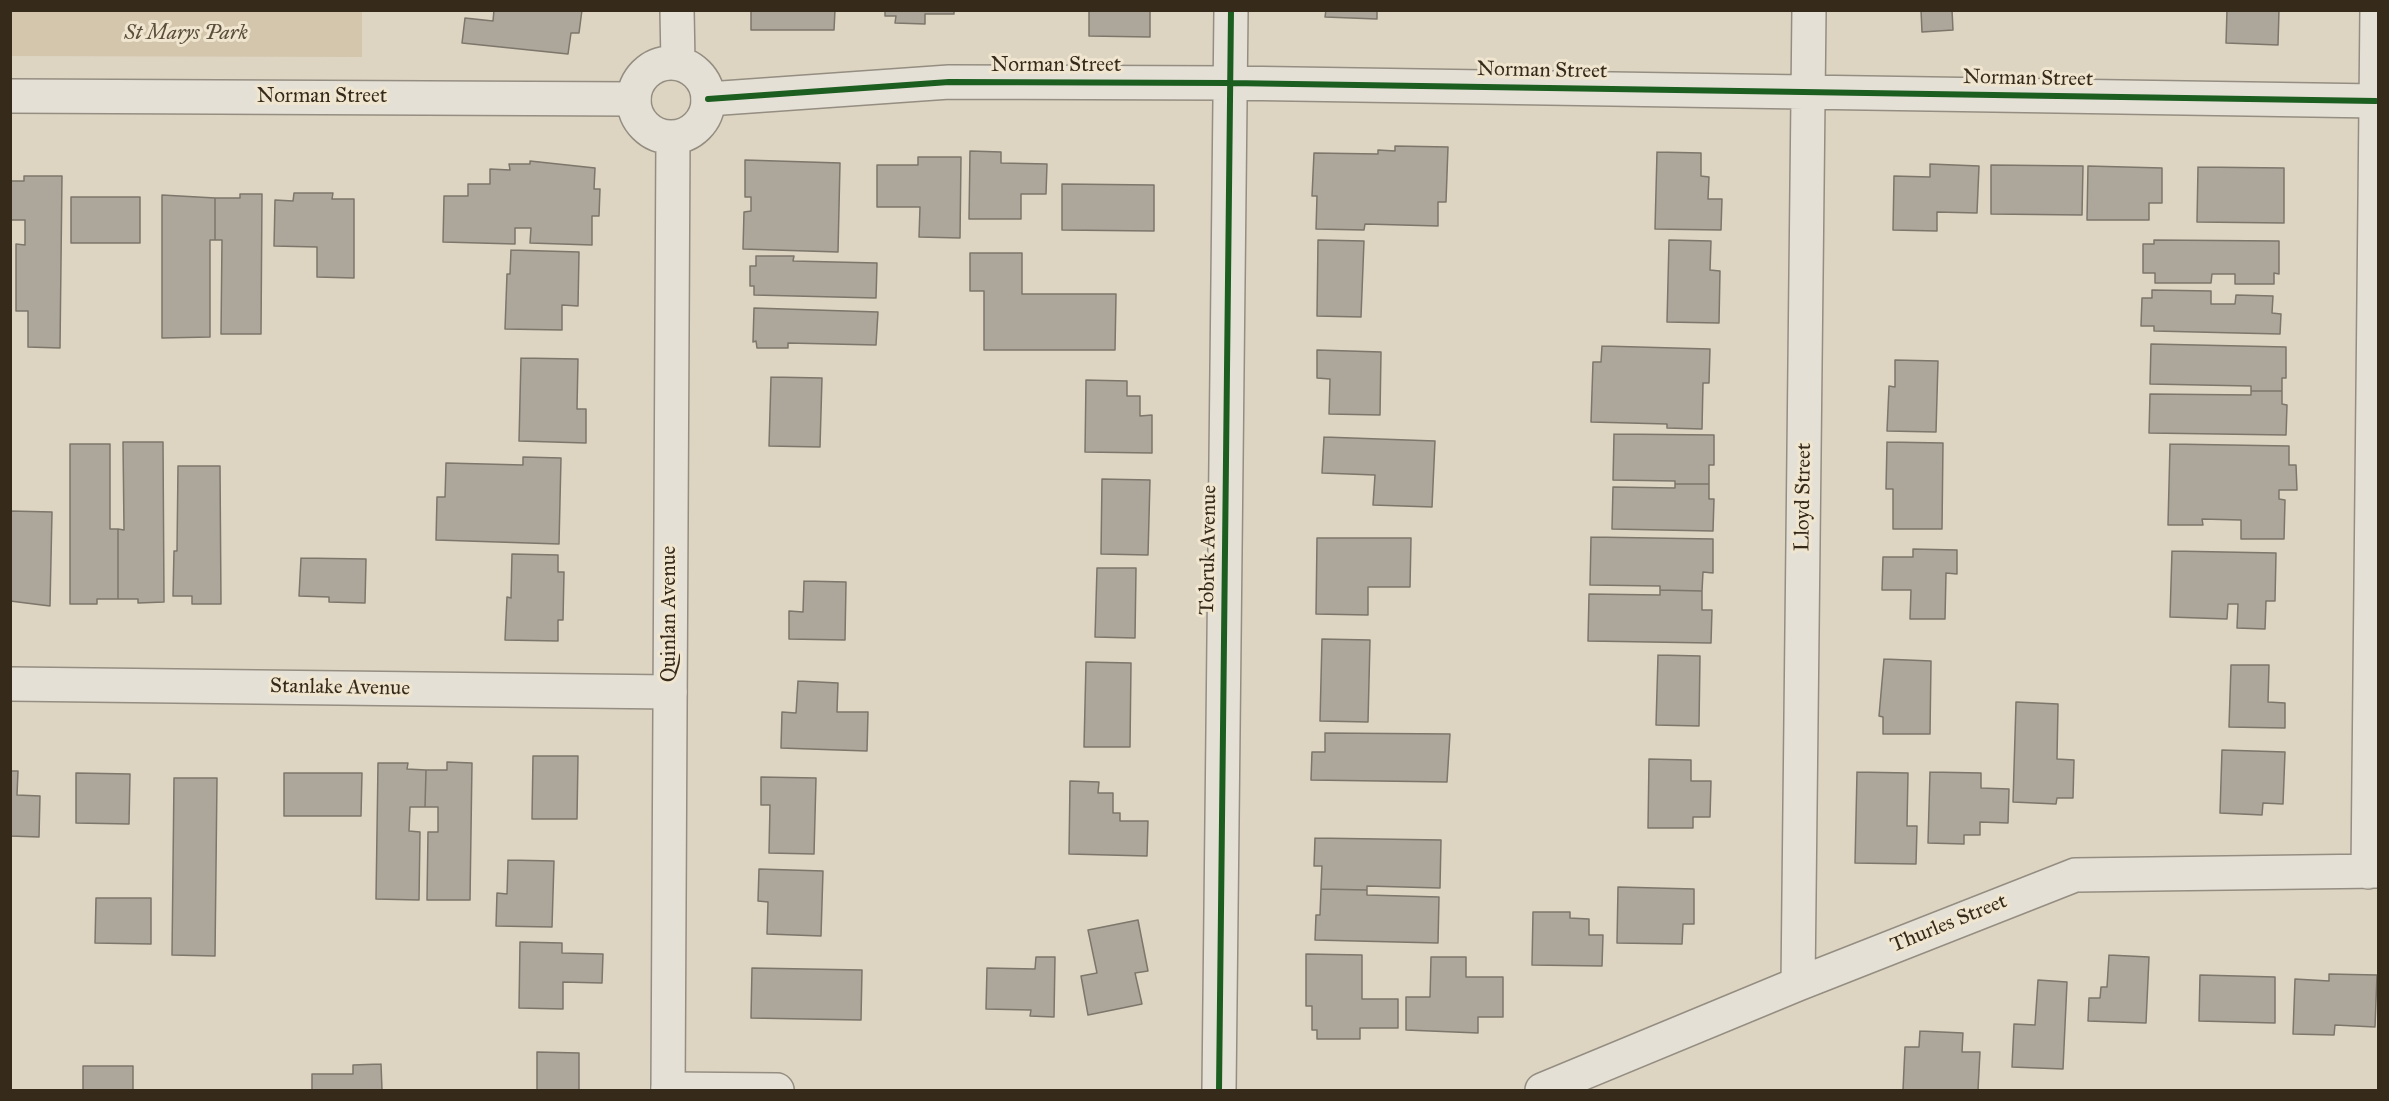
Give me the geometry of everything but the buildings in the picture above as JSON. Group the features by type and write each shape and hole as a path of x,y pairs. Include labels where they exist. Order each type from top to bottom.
{"street":[{"path":"677,10 678,63"},
{"name":"Tobruk Avenue","path":"1220,1090 1231,10"},
{"name":"Lloyd Street","path":"1798,984 1809,10"},
{"path":"2373,871 2377,10"},
{"path":"665,63 678,63 690,68 706,87 708,99 702,121 684,135 673,137 650,131 635,111 634,99 636,86 653,67 665,63"},
{"name":"Norman Street","path":"708,99 949,82 1230,83 2376,101"},
{"name":"Norman Street","path":"10,96 634,99"},
{"name":"Quinlan Avenue","path":"668,1090 673,137"},
{"name":"Stanlake Avenue","path":"10,684 670,692"},
{"name":"Thurles Street","path":"1542,1090 1798,984 2075,875 2373,871"},
{"path":"668,1090 777,1090"}],"green space":[{"name":"St Marys Park","path":"11,10 362,11 362,57 11,56"}],"cycle path":[{"path":"1219,1090 1231,10"},
{"path":"708,99 949,82 1230,83 2376,101"}]}
